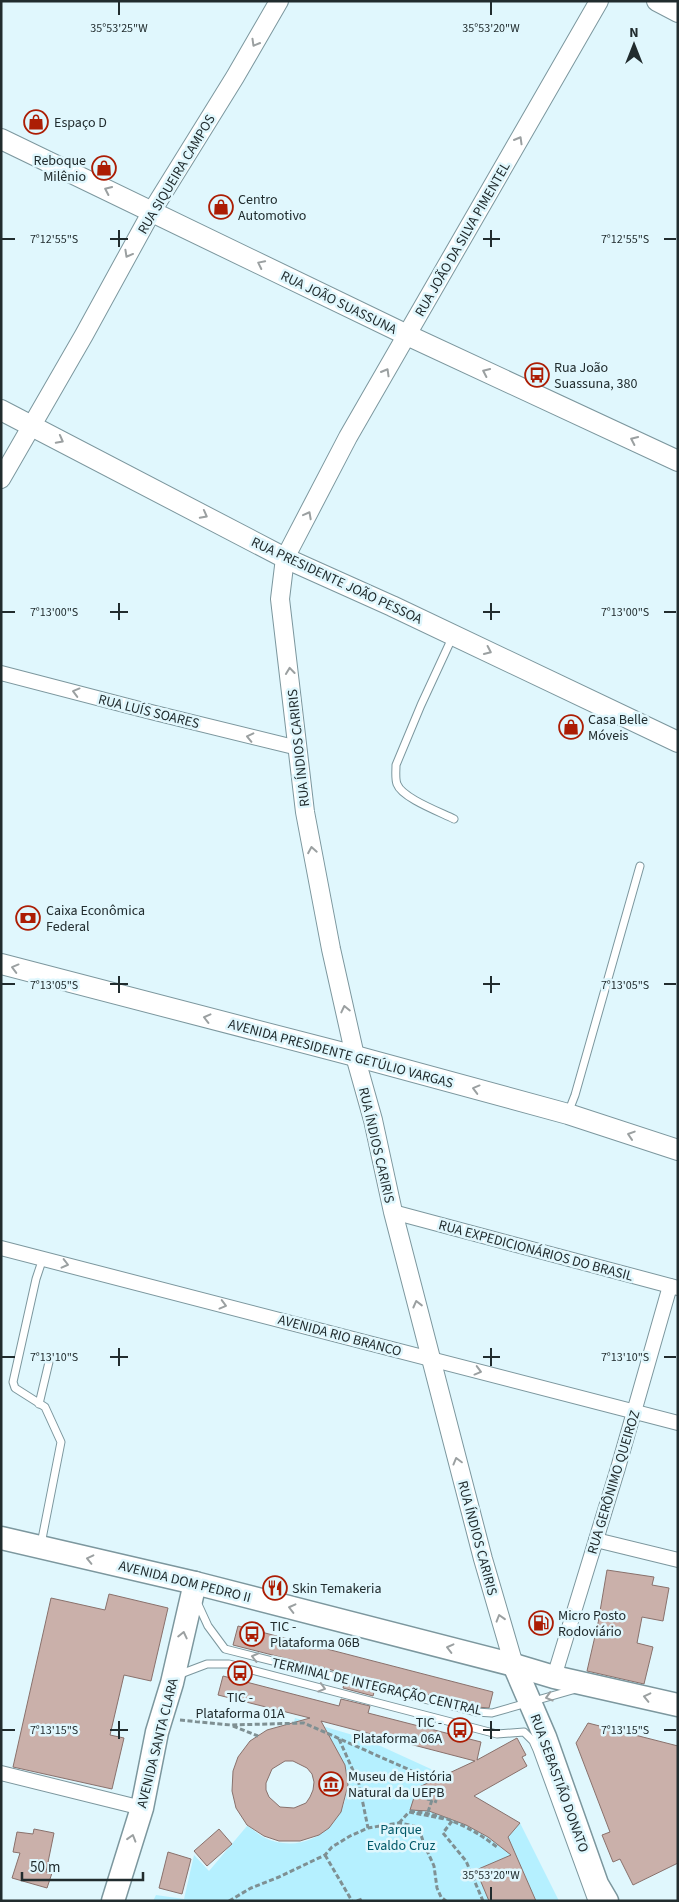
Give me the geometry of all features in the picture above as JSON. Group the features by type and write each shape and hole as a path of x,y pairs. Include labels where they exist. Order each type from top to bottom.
{"main road":[{"path":"657,1 678,12"},
{"path":"667,1 678,12"},
{"name":"RUA JOÃO SUASSUNA","path":"1,139 407,335 676,457"},
{"name":"RUA PRESIDENTE JOÃO PESSOA","path":"1,410 285,558 454,635 678,742"},
{"name":"AVENIDA PRESIDENTE GETÚLIO VARGAS","path":"1,964 356,1056 568,1114 678,1150"},
{"name":"AVENIDA DOM PEDRO II","path":"1,1538 194,1588 514,1665 554,1677 678,1705"},
{"name":"AVENIDA SANTA CLARA","path":"113,1901 142,1808 157,1732 174,1677 194,1588"},
{"name":"RUA SEBASTIÃO DONATO","path":"514,1665 545,1737 596,1894"}],"street":[{"name":"RUA SIQUEIRA CAMPOS","path":"1,479 152,211 235,78 279,1"},
{"name":"RUA JOÃO DA SILVA PIMENTEL","path":"285,558 348,437 599,1"},
{"name":"RUA ÍNDIOS CARIRIS","path":"285,558 280,599 290,665 305,812 331,949 373,1120 393,1212 482,1559 514,1665"},
{"name":"RUA LUÍS SOARES","path":"1,673 169,717 298,748"},
{"name":"RUA EXPEDICIONÁRIOS DO BRASIL","path":"393,1212 674,1287"},
{"name":"AVENIDA RIO BRANCO","path":"1,1248 678,1423"},
{"name":"RUA GERÔNIMO QUEIROZ","path":"554,1677 674,1287"},
{"path":"596,1540 678,1560"},
{"path":"1,1773 142,1808"}],"lane":[{"path":"454,635 421,705 396,765 395,774 397,784 403,793 454,819"},
{"path":"568,1114 640,866"},
{"path":"40,1547 61,1442 47,1411 15,1388 13,1382 36,1279 43,1258"},
{"path":"39,1404 49,1362"},
{"name":"TERMINAL DE INTEGRAÇÃO CENTRAL","path":"194,1588 208,1626 225,1649 476,1712 492,1713 592,1685"},
{"name":"TERMINAL DE INTEGRAÇÃO CENTRAL","path":"174,1677 207,1664 229,1664 497,1734 524,1732"},
{"name":"RUA SEBASTIÃO DONATO","path":"524,1732 533,1741 596,1894"}],"path":[{"path":"179,1720 230,1725 304,1723 430,1779"},
{"path":"230,1725 258,1736"},
{"path":"338,1738 359,1784 368,1828"},
{"path":"427,1799 438,1802"},
{"path":"428,1812 432,1800"},
{"path":"410,1811 428,1812 452,1820 474,1830 497,1847"},
{"path":"399,1823 409,1812 445,1820 446,1818"},
{"path":"452,1820 443,1833 466,1860 483,1901"},
{"path":"232,1900 251,1888 278,1878 325,1855 339,1842 368,1828 399,1823 419,1829 434,1866 437,1888 441,1897 446,1901"},
{"path":"325,1855 352,1901"},
{"path":"357,1901 362,1899"}],"green space":[{"name":"Parque Evaldo Cruz","path":"295,1718 363,1738 444,1775 458,1808 476,1797 520,1823 559,1901 153,1901 156,1895 184,1899 194,1855 209,1871 247,1826 263,1837 282,1843 301,1842 317,1836 331,1825 341,1810 347,1793 347,1774 340,1755 331,1743 316,1733 293,1726"}],"building":[{"path":"607,1570 654,1577 652,1585 669,1588 663,1621 642,1617 637,1643 653,1647 644,1684 587,1671"},
{"path":"109,1594 168,1608 151,1681 124,1675 110,1735 124,1738 112,1789 13,1767 51,1598 105,1610"},
{"path":"238,1626 493,1692 489,1708 477,1707 233,1645"},
{"path":"223,1676 339,1706 341,1699 370,1706 368,1713 481,1742 477,1760 517,1738 526,1755 522,1757 527,1766 474,1796 520,1823 508,1837 536,1901 489,1901 476,1870 511,1855 488,1837 466,1825 429,1811 410,1810 417,1788 475,1761 321,1721 345,1765 348,1785 341,1812 329,1828 319,1835 300,1841 279,1841 264,1836 247,1825 236,1808 232,1791 233,1771 238,1757 250,1741 267,1730 310,1718 218,1695","holes":["285,1761 293,1761 307,1768 312,1774 313,1790 306,1803 294,1808 280,1807 269,1797 266,1783 272,1769"]},
{"path":"344,1684 374,1692 373,1696 343,1688"},
{"path":"588,1723 678,1746 678,1863 633,1885 620,1859 613,1862 602,1835 610,1832 576,1743"},
{"path":"34,1829 54,1833 46,1872 52,1873 47,1888 12,1878 20,1853 13,1852 17,1832 33,1834"},
{"path":"219,1829 232,1844 207,1866 194,1851"},
{"path":"168,1852 191,1859 182,1894 159,1888"}],"place":[{"name":"Espaço D","path":"36,122"},
{"name":"Reboque Milênio","path":"104,168"},
{"name":"Centro Automotivo","path":"221,207"},
{"name":"Rua João Suassuna, 380","path":"537,375"},
{"name":"Casa Belle Móveis","path":"571,727"},
{"name":"Caixa Econômica Federal","path":"28,918"},
{"name":"Skin Temakeria","path":"275,1588"},
{"name":"Micro Posto Rodoviário","path":"541,1623"},
{"name":"TIC - Plataforma 06B","path":"252,1634"},
{"name":"TIC - Plataforma 01A","path":"240,1673"},
{"name":"TIC - Plataforma 06A","path":"460,1730"},
{"name":"Museu de História Natural da UEPB","path":"331,1784"}]}
